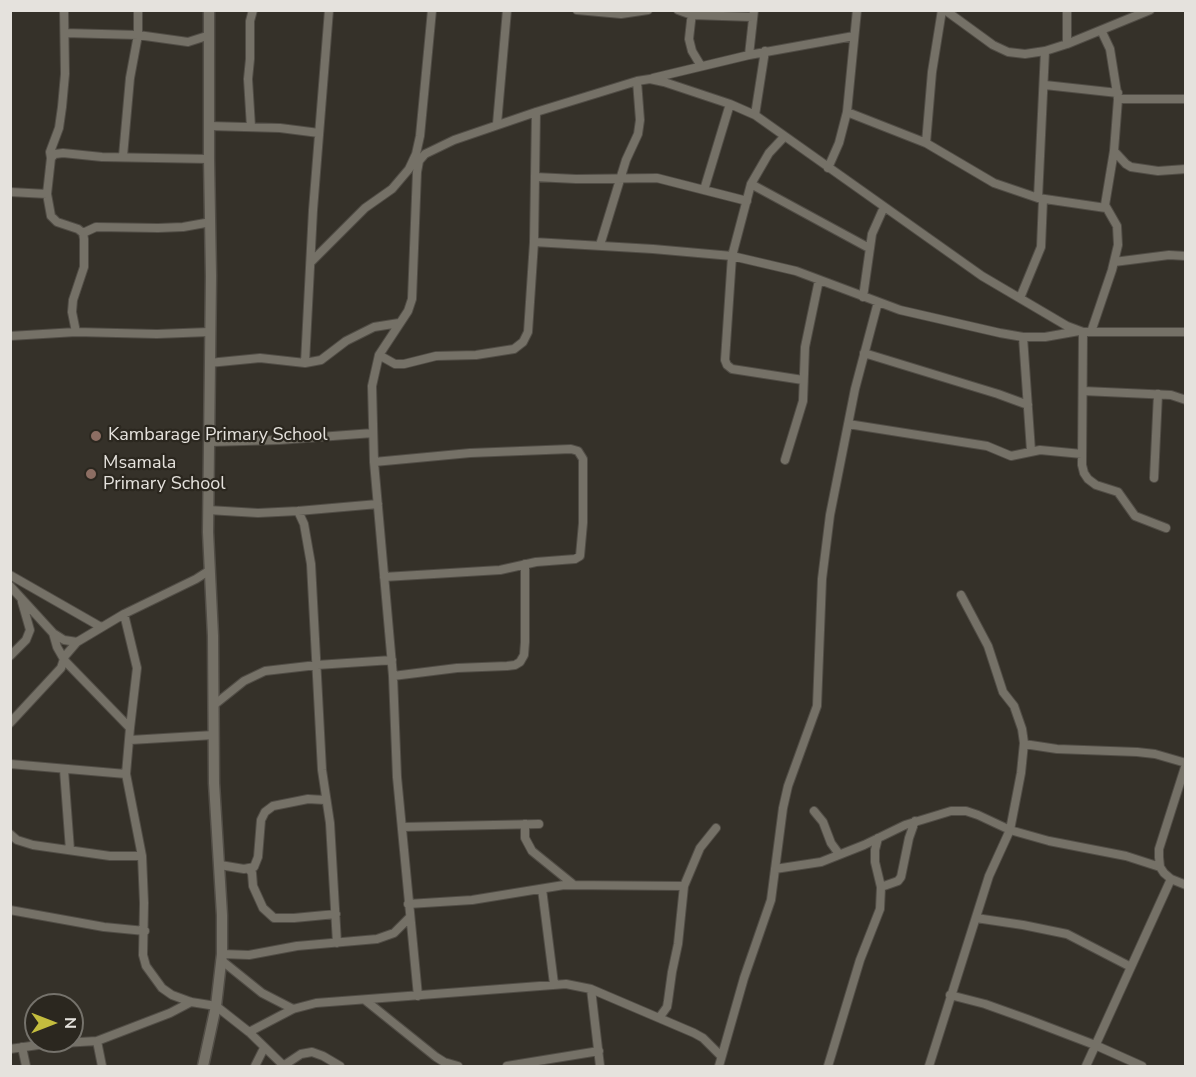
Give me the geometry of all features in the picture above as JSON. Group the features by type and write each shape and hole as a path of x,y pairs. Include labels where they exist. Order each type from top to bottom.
{"street":[{"path":"64,10 65,74 62,107 59,128 50,152 47,194 51,216 57,222 83,233 84,267 73,300 72,312 76,332"},
{"path":"123,156 130,78 138,35 138,10"},
{"path":"203,1066 216,1006 221,957 220,865 214,783 208,510 211,222 209,10"},
{"path":"251,127 248,79 250,21 254,10"},
{"path":"305,363 329,10"},
{"path":"311,262 365,208 392,189 409,169 416,154 420,136 432,10"},
{"path":"497,124 507,10"},
{"path":"577,10 622,12 648,10"},
{"path":"678,10 692,13 753,14 749,55"},
{"path":"828,168 839,143 847,112 856,10"},
{"path":"926,143 932,72 944,10 993,45 1008,52 1025,54 1067,44 1150,10"},
{"path":"1067,10 1067,44"},
{"path":"692,13 689,28 690,44 701,66"},
{"path":"1101,30 1110,49 1118,96 1114,151 1105,202 1118,232 1118,245 1114,262 1085,332 1082,465 1088,479 1096,485 1118,492 1135,516 1166,528"},
{"path":"65,33 138,35 188,42 210,35"},
{"path":"418,996 397,777 392,660 374,462 372,386 379,356 412,300 419,161 433,148 497,124 637,81 765,51 854,36"},
{"path":"755,115 765,51"},
{"path":"1020,298 1041,248 1039,145 1045,84 1045,51"},
{"path":"650,79 680,86 755,115 982,276 1067,326 1085,332"},
{"path":"600,246 620,178 638,134 640,120 637,81"},
{"path":"1045,84 1118,96 1185,99"},
{"path":"704,190 730,104"},
{"path":"379,356 395,364 404,364 436,356 476,355 514,349 523,342 528,332 534,243 536,112"},
{"path":"847,112 926,143 994,183 1041,198 1106,208"},
{"path":"210,126 280,128 319,133"},
{"path":"784,137 769,153 751,184 732,256 725,360 732,369 803,380"},
{"path":"1114,151 1131,167 1158,171 1185,170"},
{"path":"51,158 55,154 63,153 102,157 209,159"},
{"path":"535,177 657,178 747,201"},
{"path":"751,184 869,248"},
{"path":"10,192 47,194"},
{"path":"863,297 872,234 884,207"},
{"path":"83,233 96,227 166,228 211,222"},
{"path":"534,243 732,256 796,271 900,310 1023,337 1085,332 1185,332"},
{"path":"1114,262 1169,255 1185,256"},
{"path":"784,460 804,401 805,347 819,280"},
{"path":"718,1066 744,978 769,909 778,834 788,786 817,706 822,579 830,515 864,353 878,302"},
{"path":"209,363 260,358 305,363 321,360 346,341 368,329 399,323"},
{"path":"10,336 76,332 158,334 210,332"},
{"path":"1023,337 1031,451"},
{"path":"864,353 1028,405"},
{"path":"1083,391 1170,395 1185,400"},
{"path":"1154,477 1158,394"},
{"path":"848,424 987,446 1011,456 1031,451 1082,454"},
{"path":"208,442 279,440 373,433"},
{"path":"374,462 470,453 571,449 578,452 583,459 585,501 580,556 569,561 525,564 500,570 384,577"},
{"path":"208,510 258,513 378,504"},
{"path":"298,511 304,524 311,564 325,801 330,823 337,943"},
{"path":"393,676 457,668 507,666 520,662 524,655 525,642 525,564"},
{"path":"10,723 54,677 65,661 65,656 76,642 124,614 210,570"},
{"path":"10,575 101,627"},
{"path":"10,586 53,633 64,640 76,642"},
{"path":"929,1066 988,876 1010,830 1024,744 1022,729 1014,706 1003,692 988,646 960,595"},
{"path":"10,656 26,640 30,630 21,598"},
{"path":"124,614 136,668 126,774 142,856 145,931 143,955 146,966 153,978 172,995 191,1002 216,1006 249,1032 283,1066 300,1054 312,1052 340,1066"},
{"path":"53,633 57,647 65,661 130,728"},
{"path":"214,705 244,681 265,671 392,660"},
{"path":"130,741 214,735"},
{"path":"1024,744 1057,749 1155,754 1185,763 1160,849 1160,867"},
{"path":"10,764 126,774"},
{"path":"64,770 70,850"},
{"path":"220,865 249,869 254,867 258,857 259,831 265,812 278,804 308,799 325,801"},
{"path":"814,811 823,822 831,843 839,854"},
{"path":"775,869 821,862 915,821 951,811 966,811 1010,830 1049,842 1126,856 1160,867 1170,879 1185,885"},
{"path":"882,887 898,881 901,877 915,821"},
{"path":"525,824 525,838 532,851 574,885"},
{"path":"403,827 539,824"},
{"path":"659,1018 667,1007 678,944 684,886 700,848 716,828"},
{"path":"10,834 17,840 33,845 110,856 142,856"},
{"path":"828,1066 860,960 880,909 882,887 875,862 878,838"},
{"path":"249,869 252,873 253,886 263,908 274,918 336,914"},
{"path":"1086,1066 1170,879"},
{"path":"408,904 472,900 574,885 684,886"},
{"path":"542,889 554,984"},
{"path":"10,910 104,927 145,931"},
{"path":"221,957 249,956 297,946 366,941 394,933 410,918"},
{"path":"976,918 1067,934 1131,967"},
{"path":"221,957 257,990 293,1009"},
{"path":"249,1032 293,1009 316,1004 574,984 591,989 703,1038 721,1056"},
{"path":"591,989 600,1066"},
{"path":"950,995 985,1004 1095,1045 1142,1066"},
{"path":"271,1019 273,999"},
{"path":"365,1000 436,1057 458,1066"},
{"path":"10,1049 97,1041 170,1013 191,1002"},
{"path":"97,1041 102,1066"},
{"path":"21,1047 26,1066"},
{"path":"255,1066 264,1048"},
{"path":"507,1066 599,1051"}],"place":[{"name":"Kambarage Primary School","path":"96,436"},
{"name":"Msamala Primary School","path":"91,474"}]}
